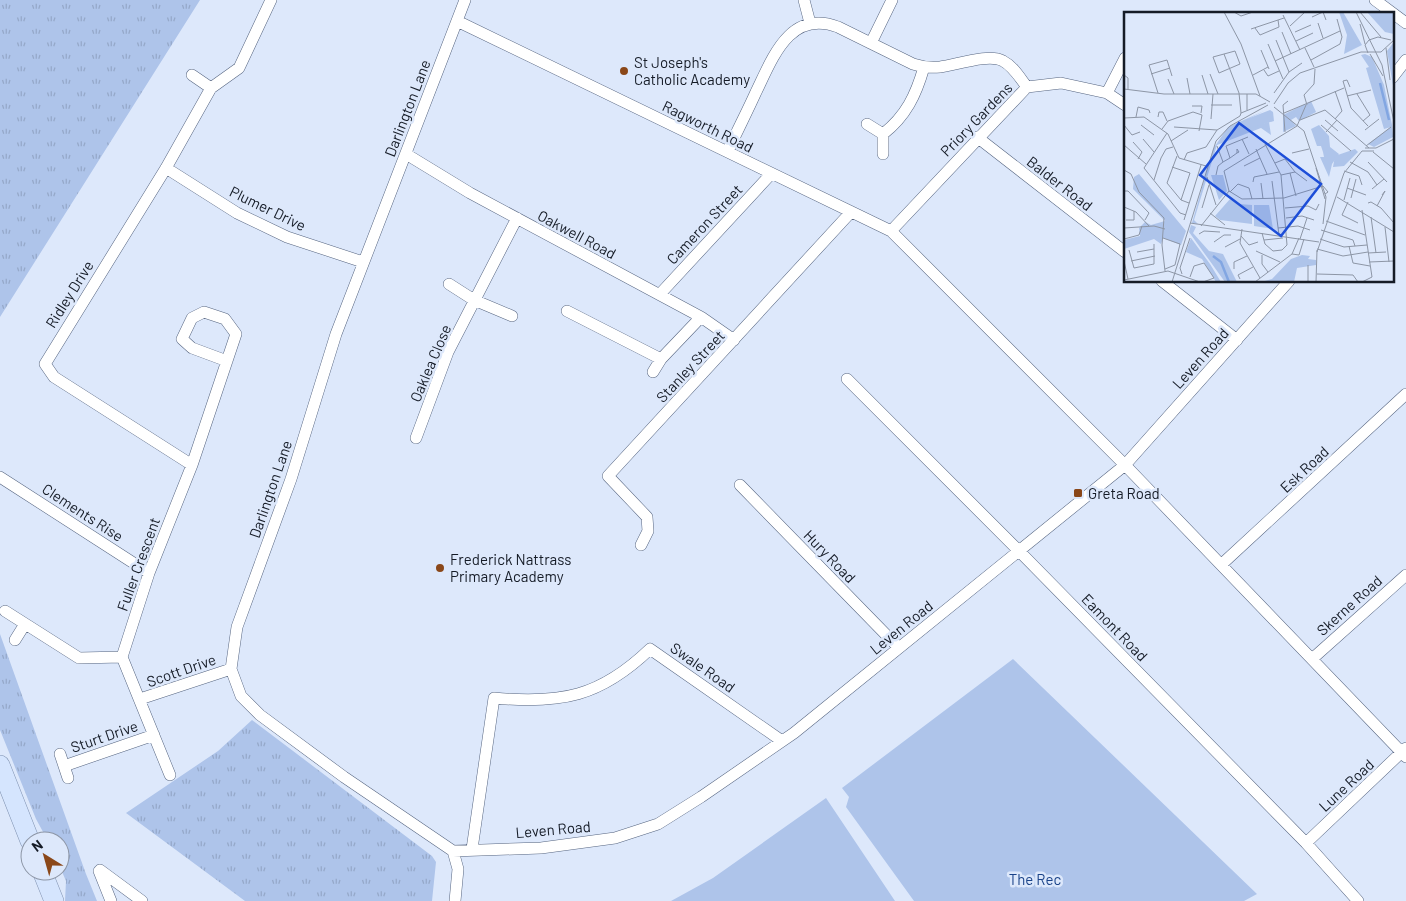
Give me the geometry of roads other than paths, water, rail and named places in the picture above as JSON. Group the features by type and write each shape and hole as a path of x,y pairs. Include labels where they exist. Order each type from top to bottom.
{"main road":[{"path":"0,765 26,831"},
{"path":"46,881 54,901"}],"street":[{"name":"Ridley Drive","path":"192,465 54,376 45,364 166,168 211,88 239,68 271,0"},
{"name":"Darlington Lane","path":"453,851 344,777 260,715 241,696 231,669 237,627 291,479 336,334 465,0"},
{"path":"804,0 810,23"},
{"path":"871,43 892,0"},
{"path":"1375,0 1391,12"},
{"path":"1394,14 1406,23"},
{"name":"Ragworth Road","path":"457,21 892,232"},
{"path":"728,151 777,49 792,33 810,23 827,23 913,64 924,67 940,67 989,59 1001,60 1010,66 1027,87"},
{"path":"1107,93 1124,60"},
{"path":"1394,75 1406,60"},
{"path":"883,134 895,124 917,94 924,67"},
{"path":"192,75 211,88"},
{"name":"Priory Gardens","path":"892,232 977,137 1027,87 1061,83 1107,93 1124,104"},
{"path":"867,124 883,134"},
{"path":"883,134 883,154"},
{"name":"Balder Road","path":"977,137 1124,251"},
{"name":"Oakwell Road","path":"406,154 470,193 701,317 734,340"},
{"name":"Plumer Drive","path":"166,168 245,217 287,237 364,262"},
{"name":"Cameron Street","path":"660,294 771,174"},
{"name":"Stanley Street","path":"641,546 648,531 647,517 608,476 851,212"},
{"name":"Oaklea Close","path":"416,438 448,352 517,218"},
{"path":"892,232 1125,465 1405,753"},
{"path":"1163,282 1237,340"},
{"name":"Leven Road","path":"453,851 541,848 615,838 658,824 701,797 782,741 1125,465 1288,282"},
{"path":"448,284 474,300 512,316"},
{"path":"567,311 662,360"},
{"name":"Fuller Crescent","path":"122,657 149,573 192,465 227,361 236,334 225,319 204,312 192,318 182,339 192,348 227,361"},
{"path":"653,372 701,317"},
{"name":"Eamont Road","path":"847,379 1306,842 1358,901"},
{"name":"Esk Road","path":"1222,564 1406,394"},
{"name":"Clements Rise","path":"0,477 149,573"},
{"name":"Hury Road","path":"740,485 899,648"},
{"name":"Skerne Road","path":"1312,659 1406,574"},
{"path":"4,611 83,659 122,657 170,775"},
{"path":"15,640 25,624"},
{"name":"Swale Road","path":"472,849 494,698 531,701 566,698 604,684 634,665 650,649 782,741"},
{"name":"Scott Drive","path":"140,700 231,669"},
{"name":"Sturt Drive","path":"68,778 62,760 154,735"},
{"name":"Lune Road","path":"1306,842 1405,753"},
{"path":"453,851 458,869 455,901"},
{"path":"111,901 99,871 142,901"}],"place":[{"name":"St Joseph's Catholic Academy","path":"624,71"},
{"name":"Greta Road","path":"1078,493"},
{"name":"Frederick Nattrass Primary Academy","path":"440,568"}],"park label":[{"name":"The Rec","path":"1035,879"}]}
